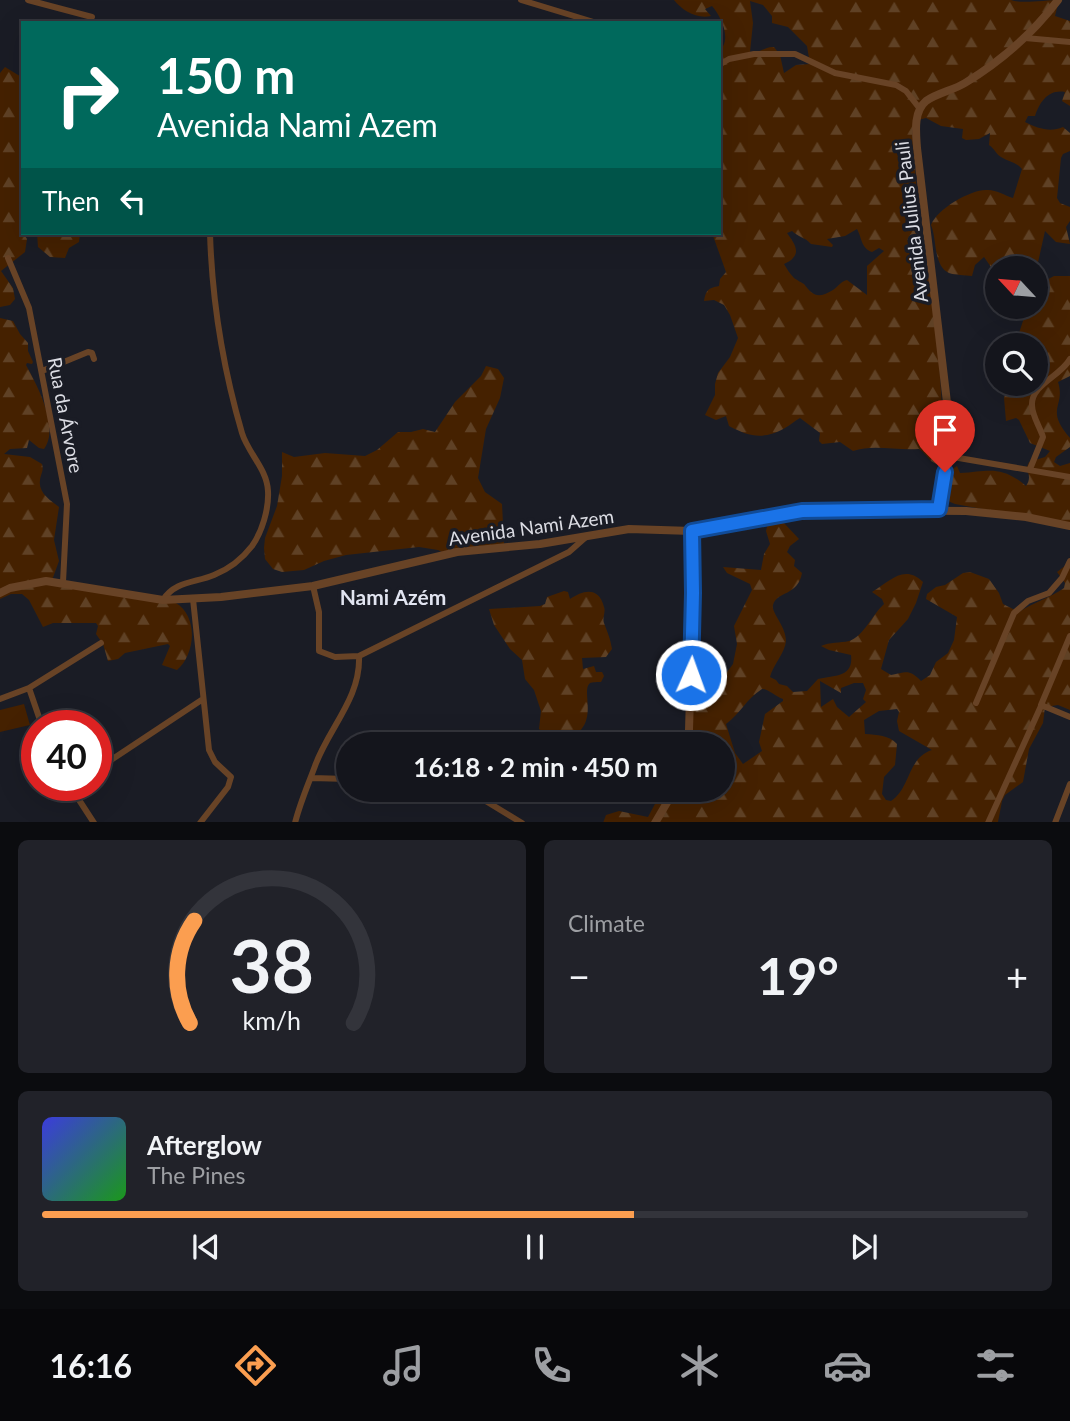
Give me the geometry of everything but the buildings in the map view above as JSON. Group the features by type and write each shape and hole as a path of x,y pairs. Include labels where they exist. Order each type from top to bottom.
{"street":[{"path":"28,0 92,17"},
{"path":"521,0 590,21"},
{"path":"721,64 729,59 754,54 796,54 835,73 896,85 906,91 920,109 926,101 962,85 984,71 1025,38 1058,0"},
{"path":"1025,38 1070,42"},
{"name":"Avenida Julius Pauli","path":"920,109 915,128 948,411 947,456 939,509"},
{"path":"163,600 169,591 180,584 213,575 239,561 260,532 268,492 266,477 243,437 231,392 212,287 209,235"},
{"name":"Rua da Árvore","path":"8,258 29,308 67,504 63,582"},
{"path":"41,370 88,352 92,353 94,359"},
{"path":"1030,469 1042,437 1032,405 1034,397 1039,388 1063,370 1070,359"},
{"path":"947,456 1070,477"},
{"name":"Avenida Nami Azem","path":"0,593 31,583 63,582 163,600 193,599 313,586 457,552 540,544 629,529 692,531 802,511 939,509 989,512 1070,526"},
{"path":"689,732 692,531"},
{"path":"313,586 320,612 319,652 335,657 359,656 569,552 587,536"},
{"path":"976,703 1014,613 1028,601 1049,593 1062,578 1070,561"},
{"path":"193,599 209,750 215,762 231,777 228,787 200,822"},
{"path":"988,822 1070,636"},
{"path":"0,699 29,688 101,643"},
{"path":"295,822 315,766 350,698 359,656"},
{"path":"29,688 37,710"},
{"path":"112,759 203,699"},
{"path":"1041,706 1070,717"},
{"path":"312,778 336,779"},
{"path":"1055,822 1070,783"},
{"path":"80,801 94,822"},
{"path":"488,802 522,822"},
{"path":"655,822 667,802"}],"green space":[{"path":"674,0 1059,0 1055,16 1070,21 1070,106 1062,101 1065,92 1054,92 1042,101 1035,116 1028,116 1025,122 1048,130 1063,127 1070,133 1070,151 1061,158 1057,198 1060,203 1070,207 1070,221 1066,227 1070,244 1056,242 1045,231 1039,256 985,256 975,265 972,276 949,273 938,258 931,225 934,219 955,202 979,191 993,190 1013,198 1022,169 999,156 989,145 990,133 979,139 966,140 962,138 963,129 941,126 926,118 918,120 912,130 921,245 928,272 942,407 950,415 960,411 971,417 956,431 949,462 938,465 919,449 869,448 853,451 840,442 822,444 819,441 820,433 800,418 777,432 757,436 729,426 726,416 716,420 705,415 715,395 718,373 730,357 738,338 724,305 714,300 704,301 707,292 719,286 720,279 726,272 713,235 721,235 721,49 725,35 722,22 712,6 705,9 711,16 690,13","holes":["750,1 763,5 772,16 772,23 788,27 807,46 810,64 796,65 784,73 780,55 774,47 750,52 753,23","857,229 868,250 872,252 879,248 884,251 867,266 867,295 847,280 828,293 816,295 794,278 784,264 792,259 796,252 787,233 792,231 811,244 832,247 827,239 845,236"]},
{"path":"5,67 21,77 21,235 27,239 25,252 1,271 13,288 15,299 10,305 0,307 0,73"},
{"path":"37,235 80,235 79,242 69,248 65,258 50,257 38,247"},
{"path":"1054,276 1070,276 1070,376 1058,382 1060,397 1057,414 1062,428 1070,438 1070,447 1056,457 1054,462 1060,466 1070,463 1070,525 955,504 944,496 949,475 957,466 960,473 1002,472 1026,486 1029,478 1026,469 1029,462 1045,457 1050,451 1030,443 1019,420 1016,418 1006,421 1004,398 1048,396 1048,333 1019,333 1024,319 1048,319 1048,279"},
{"path":"0,318 13,321 28,343 33,362 26,365 41,395 48,418 48,440 44,449 29,440 27,448 10,449 4,454 30,457 42,464 41,489 45,496 59,507 54,540 59,561 51,583 176,603 188,617 192,636 188,655 177,670 162,665 170,646 168,644 125,653 118,659 108,661 103,644 96,634 96,623 53,623 43,627 29,600 22,594 11,594 0,599"},
{"path":"486,366 498,369 504,378 500,398 486,429 478,478 485,492 502,504 504,544 451,557 438,550 419,547 346,555 304,570 282,572 273,569 265,559 264,548 277,506 282,476 282,452 294,457 325,453 365,456 377,450 398,432 423,429 435,432 455,402 481,376"},
{"path":"769,519 783,522 799,539 787,552 795,560 794,566 802,573 800,580 773,605 786,641 770,677 793,692 807,691 818,679 846,672 851,655 821,646 849,641 859,635 884,604 882,599 872,592 897,576 909,574 923,582 908,619 889,640 881,669 891,675 910,673 921,681 930,675 936,662 948,653 954,640 957,617 926,599 927,594 963,573 970,572 989,579 1003,604 1019,612 1064,588 1065,583 1057,572 1070,562 1070,710 1058,705 1045,707 1043,723 1029,749 1023,782 1005,795 998,822 603,822 606,815 619,811 648,817 656,802 735,802 735,753 743,764 762,751 759,742 765,714 783,699 762,689 726,724 728,732 691,732 691,707 695,701 709,696 733,664 737,644 734,626 752,590 750,584 727,573 723,567 761,570 764,554 770,544 766,531","holes":["820,681 841,693 841,688 863,683 866,690 863,699 866,702 849,717 837,707 833,699 821,707","897,709 899,731 932,750 913,766 902,789 891,801 886,800 882,794 884,777 895,765 897,744 887,737 865,734 864,720 879,711"]},
{"path":"564,591 568,592 570,599 590,592 602,600 604,621 612,649 606,657 582,658 583,669 594,666 596,672 602,672 604,676 601,682 590,683 588,687 587,717 579,732 543,732 539,729 541,711 534,690 525,679 522,660 510,649 494,625 489,609 540,606 545,604 547,597"},
{"path":"24,704 26,710 21,710 21,727 0,732 0,710"}],"district":[{"name":"Nami Azém","path":"393,596"}],"route":[{"path":"691,675 692,531 802,511 939,509 945,472"}]}
